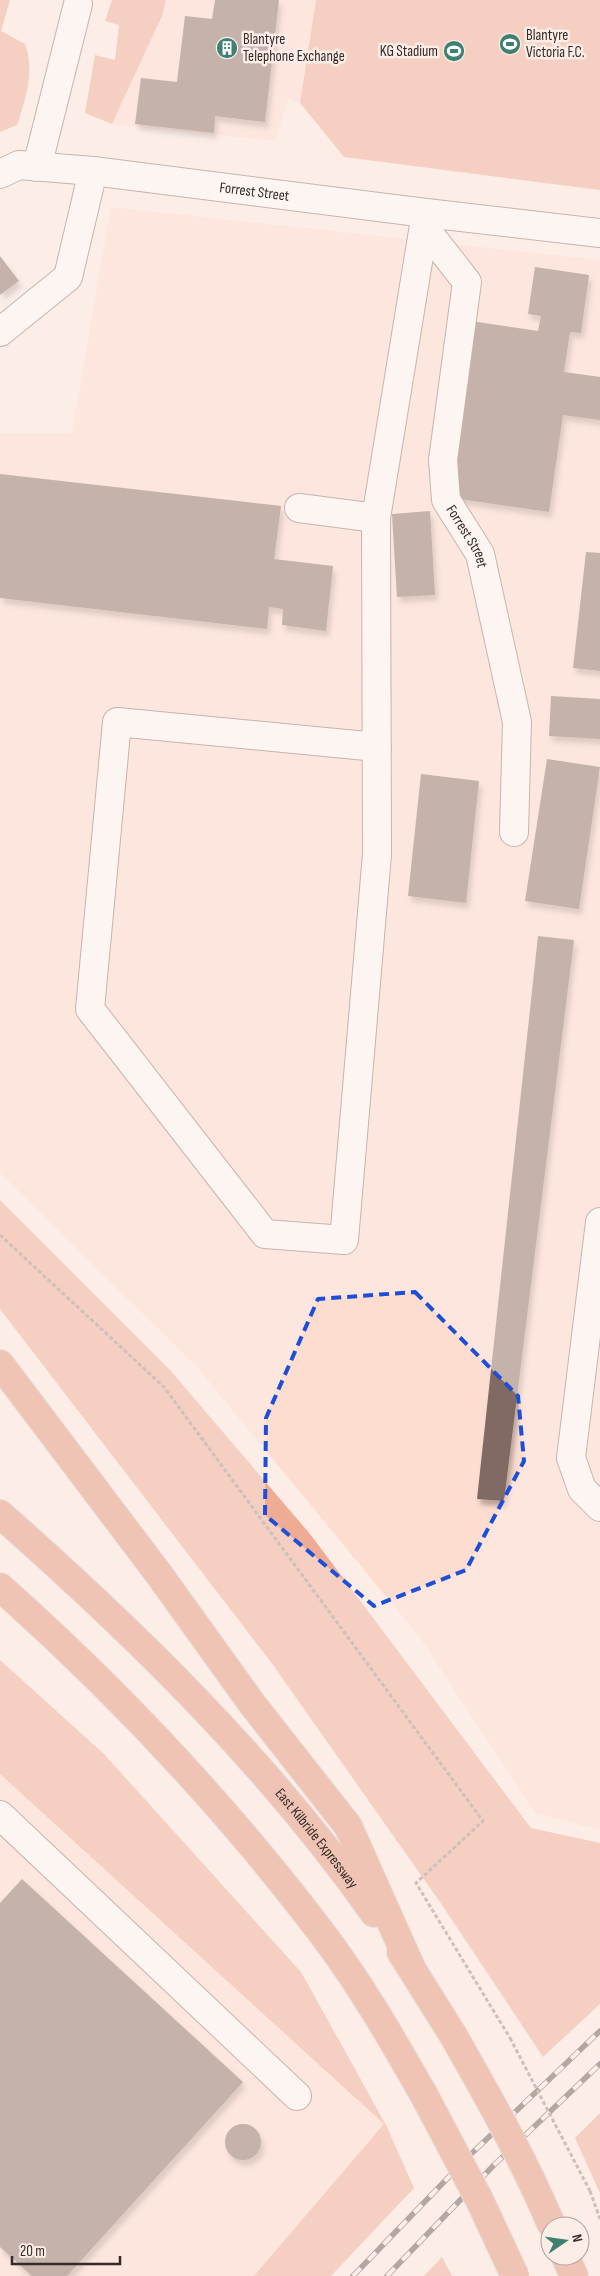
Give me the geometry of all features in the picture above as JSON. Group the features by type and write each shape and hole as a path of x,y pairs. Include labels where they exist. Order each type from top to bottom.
{"highway":[{"path":"0,1364 158,1573 252,1705 348,1826 412,1967"},
{"name":"East Kilbride Expressway","path":"0,1514 154,1657 221,1725 281,1793 348,1877 412,1967 453,2035 504,2125 534,2183 548,2216"},
{"path":"0,1587 159,1740 226,1814 327,1941 367,1998 424,2095 480,2201 515,2276"}],"street":[{"path":"14,166 78,4"},
{"name":"Forrest Street","path":"14,166 93,171 425,220 600,232"},
{"path":"0,332 68,278 93,171"},
{"path":"377,747 117,722 90,1009 265,1234 344,1240 378,854 376,518 425,220"},
{"name":"Forrest Street","path":"425,220 467,282 443,460 446,500 480,554 517,722 514,832"},
{"path":"299,508 376,518"},
{"path":"600,1222 571,1458 582,1489 600,1507"},
{"path":"0,1815 297,2096"}],"path":[{"path":"0,1234 164,1387 483,1821 416,1883 510,2038 590,2191 600,2219"}],"highlighted area":[{"path":"415,1292 518,1396 524,1461 466,1570 374,1606 265,1515 266,1418 318,1299"}],"shaded area":[{"path":"0,0 10,0 1,31 25,44 28,54 29,74 26,95 17,125 0,132"},
{"path":"112,0 166,0 162,16 112,124 85,113 95,55 115,60 119,25 105,21"},
{"path":"166,0 316,0 300,103 288,99 275,141 112,124 162,16"},
{"name":"KG Stadium","path":"316,0 600,0 600,190 344,157 300,103"},
{"path":"111,207 600,260 600,1830 535,1813 421,1639 196,1366 0,1173 0,434 72,433"},
{"path":"0,1200 170,1370 310,1534 531,1828 600,1843 600,2004 543,2057 442,1905 273,1665 0,1309"},
{"path":"0,1660 104,1754 301,1972 386,2125 414,2188 331,2276 254,2276 384,2124 0,1774"},
{"path":"0,1773 386,2125 255,2276 0,2276"},
{"path":"600,2113 600,2193 575,2138"},
{"path":"442,2257 452,2276 424,2276"}],"building":[{"name":"Blantyre Telephone Exchange","path":"215,0 279,0 265,122 215,116 214,133 135,124 141,78 177,82 185,16 212,19"},
{"path":"0,256 19,281 0,295"},
{"path":"535,267 589,275 581,333 570,332 564,372 600,377 600,420 563,415 549,512 446,497 471,321 538,331 541,316 528,314"},
{"path":"0,474 281,506 274,559 333,566 326,631 282,625 283,609 269,607 267,629 0,598"},
{"path":"430,511 435,595 397,597 392,514"},
{"path":"586,552 600,553 600,671 573,668"},
{"path":"551,696 600,699 600,739 549,736"},
{"path":"547,759 600,767 579,909 525,901"},
{"path":"421,774 479,781 466,903 408,896"},
{"path":"538,936 574,940 504,1501 477,1499"},
{"path":"22,1879 243,2082 67,2276 32,2276 0,2247 0,1903"},
{"path":"243,2124 250,2125 256,2129 260,2135 260,2149 256,2155 250,2159 243,2160 236,2159 230,2155 226,2149 225,2142 226,2135 230,2129 236,2125"}],"railway":[{"path":"353,2276 470,2155 600,2031"},
{"path":"387,2276 494,2165 600,2064"}],"place":[{"name":"Blantyre Victoria F.C.","path":"510,44"},
{"name":"Blantyre Telephone Exchange","path":"227,48"},
{"name":"KG Stadium","path":"454,51"}]}
